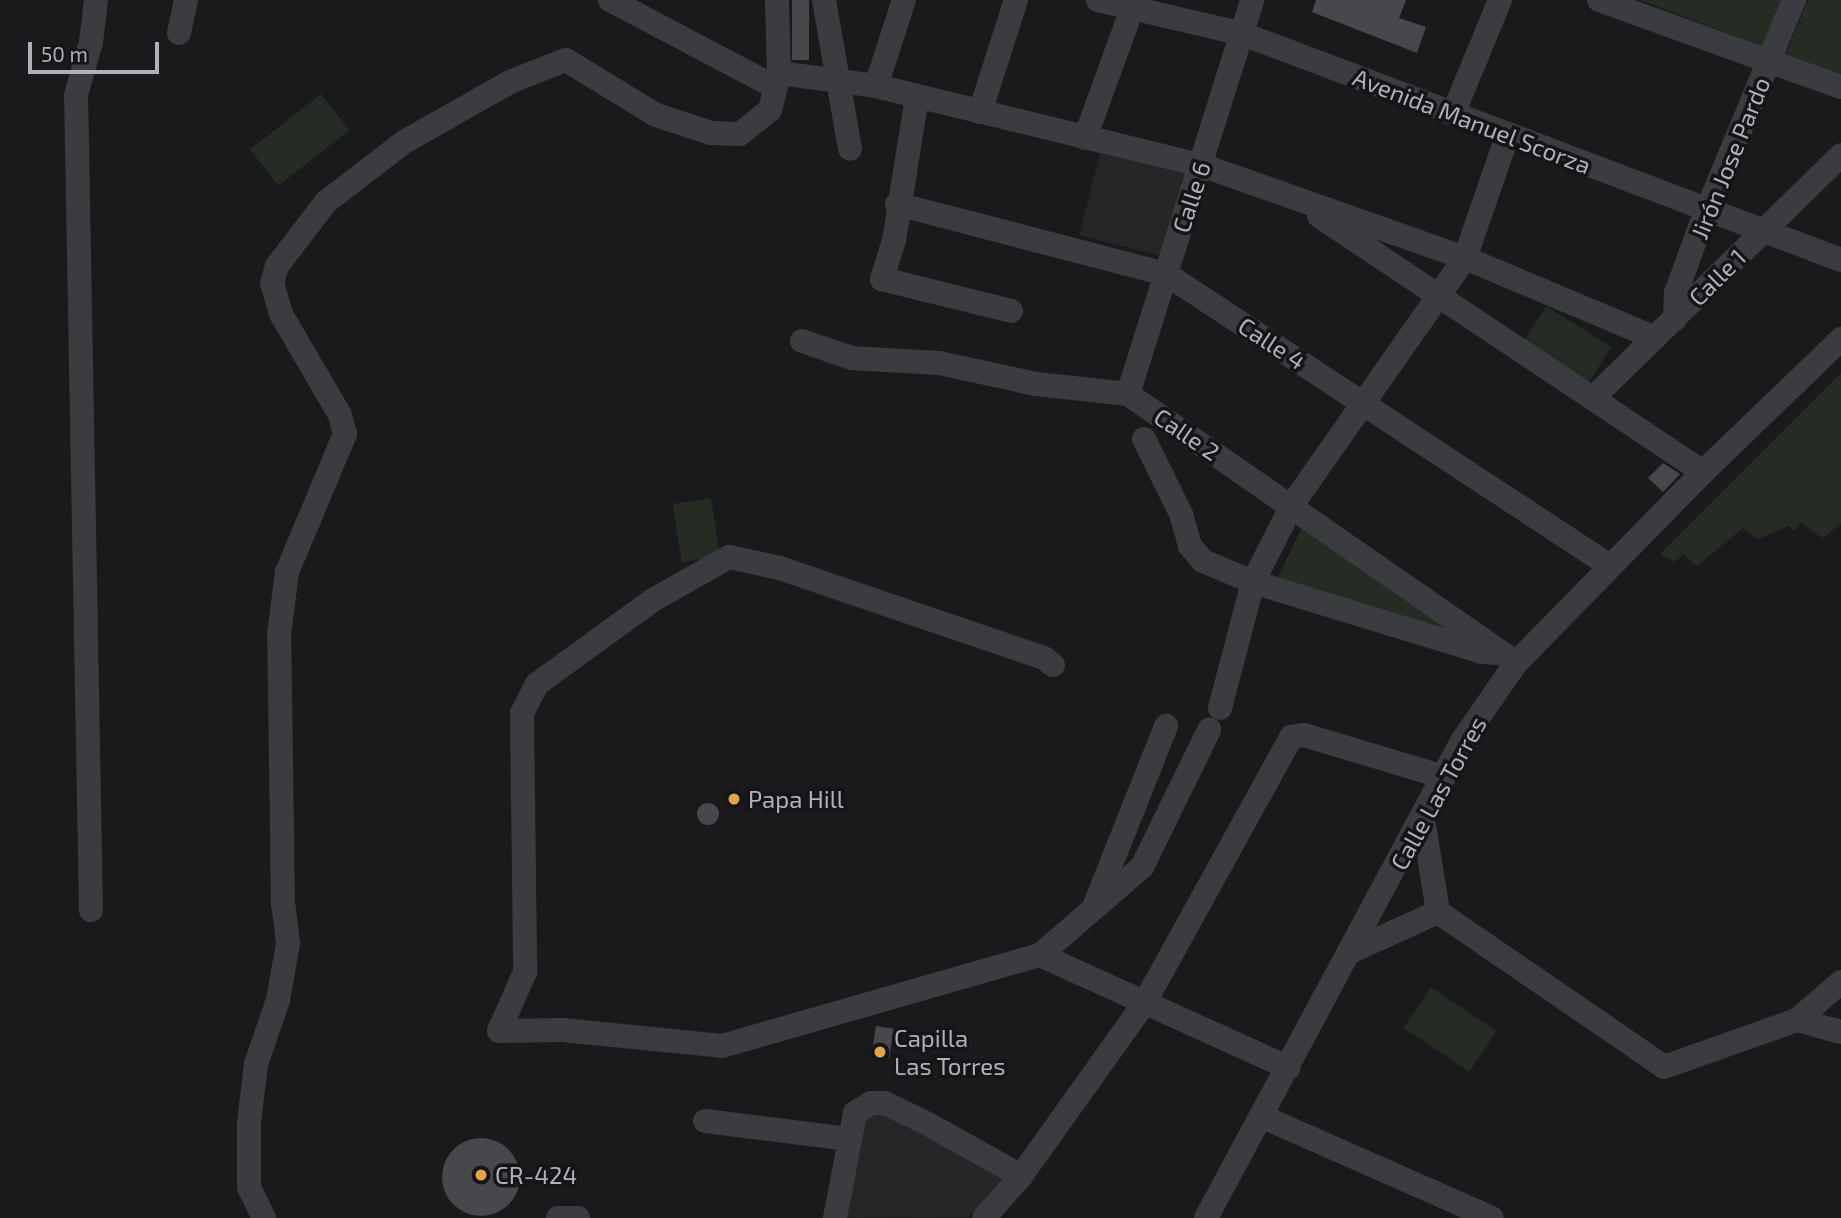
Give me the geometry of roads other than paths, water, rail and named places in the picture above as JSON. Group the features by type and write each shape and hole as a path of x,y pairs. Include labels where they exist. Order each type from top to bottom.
{"street":[{"path":"91,910 76,95 91,42 96,0"},
{"path":"179,33 186,0"},
{"path":"610,0 777,80 837,80 876,86 1201,165 1465,258 1655,338"},
{"path":"264,1218 249,1187 249,1122 256,1064 278,1000 288,943 283,905 279,635 287,572 345,434 340,415 281,314 272,283 278,267 326,202 404,142 512,81 566,60 656,115 711,133 740,134 756,125 770,110 777,80 777,0"},
{"path":"824,0 850,149"},
{"path":"876,86 904,0"},
{"path":"980,113 1016,0"},
{"name":"Avenida Manuel Scorza","path":"1098,0 1243,34 1841,260"},
{"name":"Calle 6","path":"1128,394 1252,0"},
{"path":"1453,114 1500,0"},
{"path":"1599,0 1771,59 1841,87"},
{"name":"Jirón Jose Pardo","path":"1675,319 1676,293 1794,0"},
{"path":"1085,138 1132,9"},
{"path":"917,97 897,204 894,240 882,279 1011,311"},
{"path":"1053,665 1044,658 780,568 729,557 653,600 537,684 522,713 525,972 499,1031 563,1030 722,1046 1040,955 1142,867 1214,719 1254,582 1293,505 1362,401 1440,298 1465,258 1507,134"},
{"name":"Calle 1","path":"1593,398 1841,155"},
{"path":"1293,197 1440,298 1703,471"},
{"name":"Calle 4","path":"897,204 1166,274 1610,566"},
{"name":"Calle Las Torres","path":"1206,1218 1263,1117 1507,658 1610,566 1703,471 1841,339"},
{"name":"Calle 2","path":"802,341 852,358 939,363 1036,384 1128,394 1293,505 1488,641 1507,658"},
{"path":"1144,439 1195,555 1254,582 1507,658"},
{"path":"1094,908 1166,726"},
{"path":"985,1218 1021,1176 1146,1002 1291,737 1304,735 1444,777"},
{"path":"1423,819 1438,912 1664,1067 1797,1020 1841,982"},
{"path":"1352,951 1438,912"},
{"path":"1040,955 1289,1068"},
{"path":"1797,1020 1841,1032"},
{"path":"835,1218 855,1113 871,1103 885,1103 1021,1176"},
{"path":"1263,1117 1492,1218"},
{"path":"705,1121 850,1139"},
{"path":"558,1218 578,1218"}],"place":[{"name":"Papa Hill","path":"734,799"},
{"name":"Capilla Las Torres","path":"880,1052"},
{"name":"CR-424","path":"481,1175"}]}
